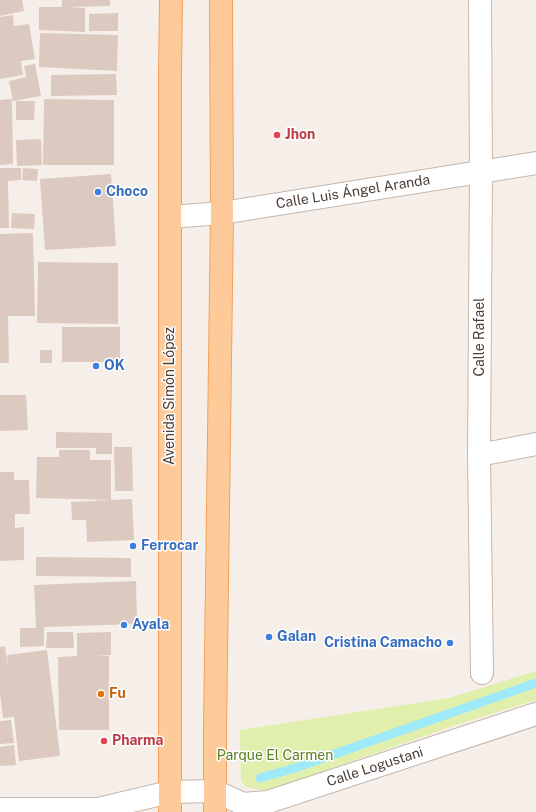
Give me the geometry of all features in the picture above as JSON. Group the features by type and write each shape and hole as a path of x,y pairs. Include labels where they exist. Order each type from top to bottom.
{"main road":[{"name":"Avenida Simón López","path":"170,802 171,0"},
{"path":"215,802 222,213 221,0"}],"street":[{"name":"Calle Rafael","path":"480,0 481,172 479,455 482,673"},
{"name":"Calle Luis Ángel Aranda","path":"170,217 222,213 536,163"},
{"path":"479,455 536,444"},
{"name":"Calle Logustani","path":"215,802 243,804 268,802 536,714"},
{"path":"0,809 94,810 170,802 215,802"}],"green space":[{"name":"Parque El Carmen","path":"536,671 536,700 459,724 266,791 246,787 241,781 240,730 449,698"}],"building":[{"path":"0,0 22,0 24,11 0,16"},
{"path":"62,0 110,0 110,6 67,7 85,8 85,32 39,30 39,7 62,7"},
{"path":"118,13 118,31 89,31 89,14"},
{"path":"13,15 14,26 29,24 35,59 21,61 23,75 0,79 0,17"},
{"path":"40,33 118,35 117,71 39,67"},
{"path":"35,64 41,96 13,101 9,81 26,77 24,66"},
{"path":"116,74 117,95 51,96 51,75"},
{"path":"12,99 13,164 0,165 0,100"},
{"path":"44,99 114,100 114,165 43,165"},
{"path":"16,101 35,101 34,120 16,120"},
{"path":"41,139 42,165 17,166 16,140"},
{"path":"0,168 21,168 21,180 8,181 9,228 0,228"},
{"path":"23,168 38,169 37,181 22,180"},
{"path":"111,174 116,246 45,250 40,179"},
{"path":"12,213 35,214 34,229 11,228"},
{"path":"33,233 35,316 8,316 9,363 0,363 0,234"},
{"path":"38,262 118,263 118,324 37,323"},
{"path":"62,327 120,327 120,362 62,362"},
{"path":"40,350 52,350 52,363 40,363"},
{"path":"0,395 26,395 28,430 0,431"},
{"path":"56,432 112,433 112,454 96,454 96,448 56,448"},
{"path":"114,447 132,447 133,491 115,491"},
{"path":"59,450 90,450 90,460 111,460 111,500 36,498 37,457 59,457"},
{"path":"0,472 14,472 14,480 29,480 30,514 15,514 15,528 24,527 24,560 0,561"},
{"path":"132,499 134,540 87,542 86,520 72,520 71,502"},
{"path":"36,557 131,558 131,577 36,576"},
{"path":"136,581 137,624 44,627 44,646 20,647 20,628 36,628 34,585"},
{"path":"47,632 73,632 74,648 46,648"},
{"path":"111,632 111,655 96,656 109,656 109,730 59,730 58,657 77,656 77,633"},
{"path":"5,646 8,668 7,655 47,650 60,756 19,761 14,717 3,718 0,694 0,647"},
{"path":"11,720 14,743 0,744 0,721"},
{"path":"14,745 16,765 0,766 0,747"}],"waterway":[{"path":"260,778 295,768 536,683"}],"place":[{"name":"Jhon","path":"277,135"},
{"name":"Choco","path":"98,192"},
{"name":"OK","path":"96,366"},
{"name":"Ferrocar","path":"133,546"},
{"name":"Ayala","path":"124,625"},
{"name":"Galan","path":"269,637"},
{"name":"Cristina Camacho","path":"450,643"},
{"name":"Fu","path":"101,694"},
{"name":"Pharma","path":"104,741"}]}
